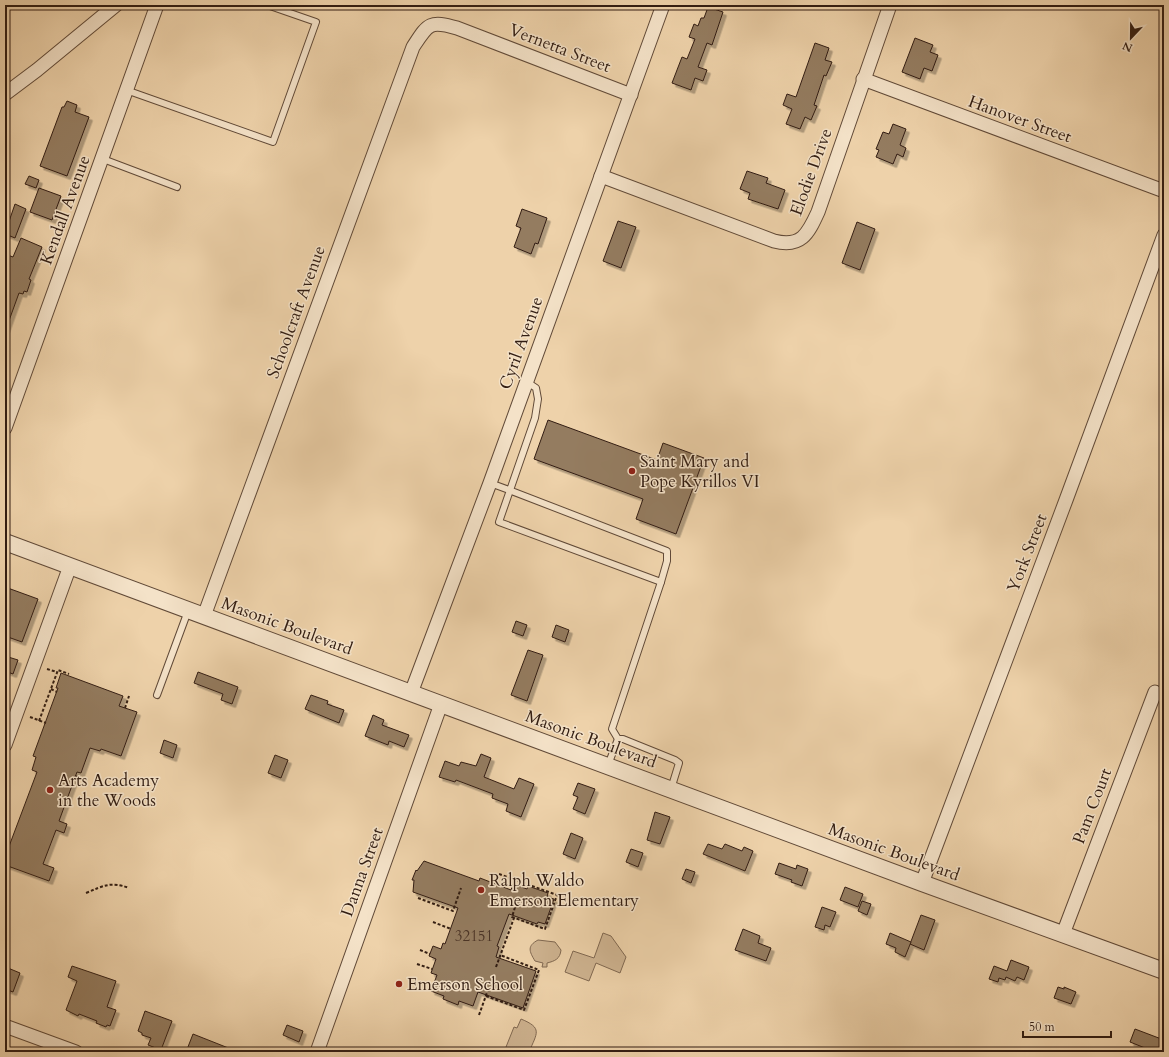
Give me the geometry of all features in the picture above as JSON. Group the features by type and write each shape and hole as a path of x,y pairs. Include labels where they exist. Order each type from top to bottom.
{"street":[{"path":"5,94 37,70 116,5"},
{"name":"Kendall Avenue","path":"5,428 157,5"},
{"name":"Cyril Avenue","path":"411,693 527,382 663,5"},
{"name":"Elodie Drive","path":"601,176 774,241 782,243 796,241 805,236 812,226 818,212 890,5"},
{"name":"Vernetta Street","path":"430,25 438,23 457,28 631,95"},
{"name":"Schoolcraft Avenue","path":"204,616 413,47 424,30 430,25"},
{"name":"Hanover Street","path":"863,79 1164,191"},
{"name":"York Street","path":"922,883 1164,235"},
{"name":"Masonic Boulevard","path":"5,542 922,883 1164,971"},
{"path":"5,745 7,731 70,566"},
{"name":"Pam Court","path":"1063,934 1155,692"},
{"name":"Danna Street","path":"316,1052 441,704"},
{"path":"5,1026 76,1052"}],"lane":[{"path":"126,90 273,142 316,22 267,5"},
{"path":"102,159 177,187"},
{"path":"527,382 536,388 538,399 535,418 499,522 661,582"},
{"path":"490,483 667,550 668,561 612,729 618,739 630,742 679,763 671,789"},
{"path":"157,695 188,610"},
{"path":"608,766 618,739"}],"path":[{"path":"47,669 57,672 58,670 69,674"},
{"path":"39,721 57,672"},
{"path":"51,689 57,692"},
{"path":"125,708 129,696"},
{"path":"30,717 46,723"},
{"path":"75,776 88,781"},
{"path":"499,874 557,895 545,929 514,918"},
{"path":"86,893 105,885 120,885 130,888"},
{"path":"418,898 453,911 461,888"},
{"path":"496,967 514,918 512,917 516,904"},
{"path":"433,922 451,929"},
{"path":"420,950 430,954"},
{"path":"486,996 524,1010 539,970 500,956"},
{"path":"417,964 432,969"},
{"path":"479,1015 489,987"}],"shaded area":[{"path":"603,933 611,936 626,957 620,973 596,963 589,981 565,972 573,951 594,958"},
{"path":"538,940 555,942 561,950 558,958 547,963 547,967 542,967 543,963 535,961 530,952 532,944"},
{"path":"521,1019 533,1025 536,1032 536,1036 529,1052 504,1052 514,1027 517,1028"}],"building":[{"path":"708,7 723,12 712,45 707,43 698,67 707,70 703,81 695,78 691,90 672,83 682,57 687,59 695,39 689,37 694,24 698,26 701,18 704,18"},
{"path":"915,38 933,45 930,52 938,55 932,71 924,68 920,79 902,72"},
{"path":"815,43 829,48 825,60 832,62 826,76 824,75 814,105 817,106 811,120 805,117 800,129 786,124 792,109 783,105 787,94 796,97"},
{"path":"67,101 77,105 75,112 89,117 67,176 40,166 62,107 64,107"},
{"path":"893,124 906,129 900,145 906,148 903,157 897,154 893,164 876,157 879,150 876,149 883,132 889,134"},
{"path":"747,171 768,178 766,183 785,190 778,209 748,199 750,193 740,189"},
{"path":"29,176 39,180 36,188 25,184"},
{"path":"39,188 61,196 52,220 30,212"},
{"path":"15,204 26,209 15,238 5,233"},
{"path":"522,209 547,218 538,244 535,243 531,254 514,247 521,228 516,226"},
{"path":"618,221 636,227 621,268 603,261"},
{"path":"857,222 875,229 860,270 842,263"},
{"path":"21,238 42,247 29,279 31,280 27,292 24,291 23,294 19,293 5,329 5,254 13,257"},
{"name":"Saint Mary and Pope Kyrillos VI","path":"548,420 657,460 663,443 704,458 676,534 636,519 643,499 534,459"},
{"path":"5,587 38,599 22,642 5,636"},
{"path":"516,621 527,625 523,636 512,632"},
{"path":"556,625 569,630 565,642 552,637"},
{"path":"528,650 543,655 527,701 511,695"},
{"path":"5,656 18,660 13,674 5,671"},
{"path":"198,672 238,687 232,704 221,700 223,694 194,683"},
{"name":"Arts Academy in the Woods","path":"61,673 123,696 119,706 137,712 121,756 101,749 100,751 90,748 81,773 77,772 59,821 67,824 64,833 56,830 43,864 54,868 49,881 5,865 5,857 37,772 32,770 36,757 33,756 58,688 56,688"},
{"path":"311,695 328,701 327,704 344,710 339,723 305,709"},
{"path":"373,715 384,720 382,725 409,735 404,747 389,741 388,745 365,736"},
{"path":"164,740 177,745 173,758 160,753"},
{"path":"481,754 491,758 484,777 514,789 519,778 534,784 521,817 506,811 508,804 492,798 493,794 456,780 455,782 439,777 445,761 459,766 461,762 476,766"},
{"path":"275,755 288,760 281,778 268,773"},
{"path":"578,783 595,789 585,814 573,809 578,797 573,795"},
{"path":"655,812 670,817 660,844 647,840"},
{"path":"571,833 583,838 575,859 563,854"},
{"path":"708,844 722,849 725,844 742,851 744,847 753,851 745,871 703,854"},
{"path":"631,849 643,853 638,867 626,862"},
{"name":"Ralph Waldo Emerson Elementary","path":"424,861 479,881 480,878 511,890 513,884 527,889 528,886 548,893 547,897 554,899 545,924 538,922 537,924 509,914 497,946 499,947 496,957 536,971 523,1008 478,992 473,1006 459,1001 458,1005 443,999 444,996 431,991 437,975 431,973 436,959 429,956 433,946 441,949 443,943 445,944 458,908 413,892 414,880 412,880 416,870 417,871"},
{"path":"779,863 796,869 797,865 808,869 802,886 791,882 792,880 775,874"},
{"path":"686,869 695,872 691,883 682,879"},
{"path":"845,887 863,894 858,907 840,900"},
{"path":"862,901 871,904 867,915 858,911"},
{"path":"822,907 836,912 830,927 825,925 824,930 815,927"},
{"path":"921,915 935,920 924,950 910,944"},
{"path":"743,929 760,936 758,943 771,948 766,961 735,950"},
{"path":"890,933 911,942 905,957 895,952 896,948 886,944"},
{"path":"1011,960 1029,967 1024,980 1017,977 1015,981 1006,977 1005,980 999,978 998,982 989,979 994,966 1007,971"},
{"path":"72,966 116,981 107,1007 116,1010 110,1026 107,1025 106,1027 96,1023 97,1021 79,1014 78,1016 66,1010 77,981 68,977"},
{"path":"8,968 20,973 13,992 5,989 5,976"},
{"path":"1058,987 1064,989 1064,987 1076,992 1071,1004 1054,998"},
{"path":"145,1011 172,1021 161,1050 148,1045 151,1038 142,1035 142,1033 138,1031"},
{"path":"287,1025 303,1031 299,1042 283,1035"},
{"path":"1135,1029 1164,1040 1164,1052 1155,1052 1130,1042"},
{"path":"193,1034 236,1051 236,1052 186,1052"}],"place":[{"name":"Saint Mary and Pope Kyrillos VI","path":"632,471"},
{"name":"Arts Academy in the Woods","path":"50,790"},
{"name":"Ralph Waldo Emerson Elementary","path":"481,890"},
{"name":"Emerson School","path":"399,984"}]}
